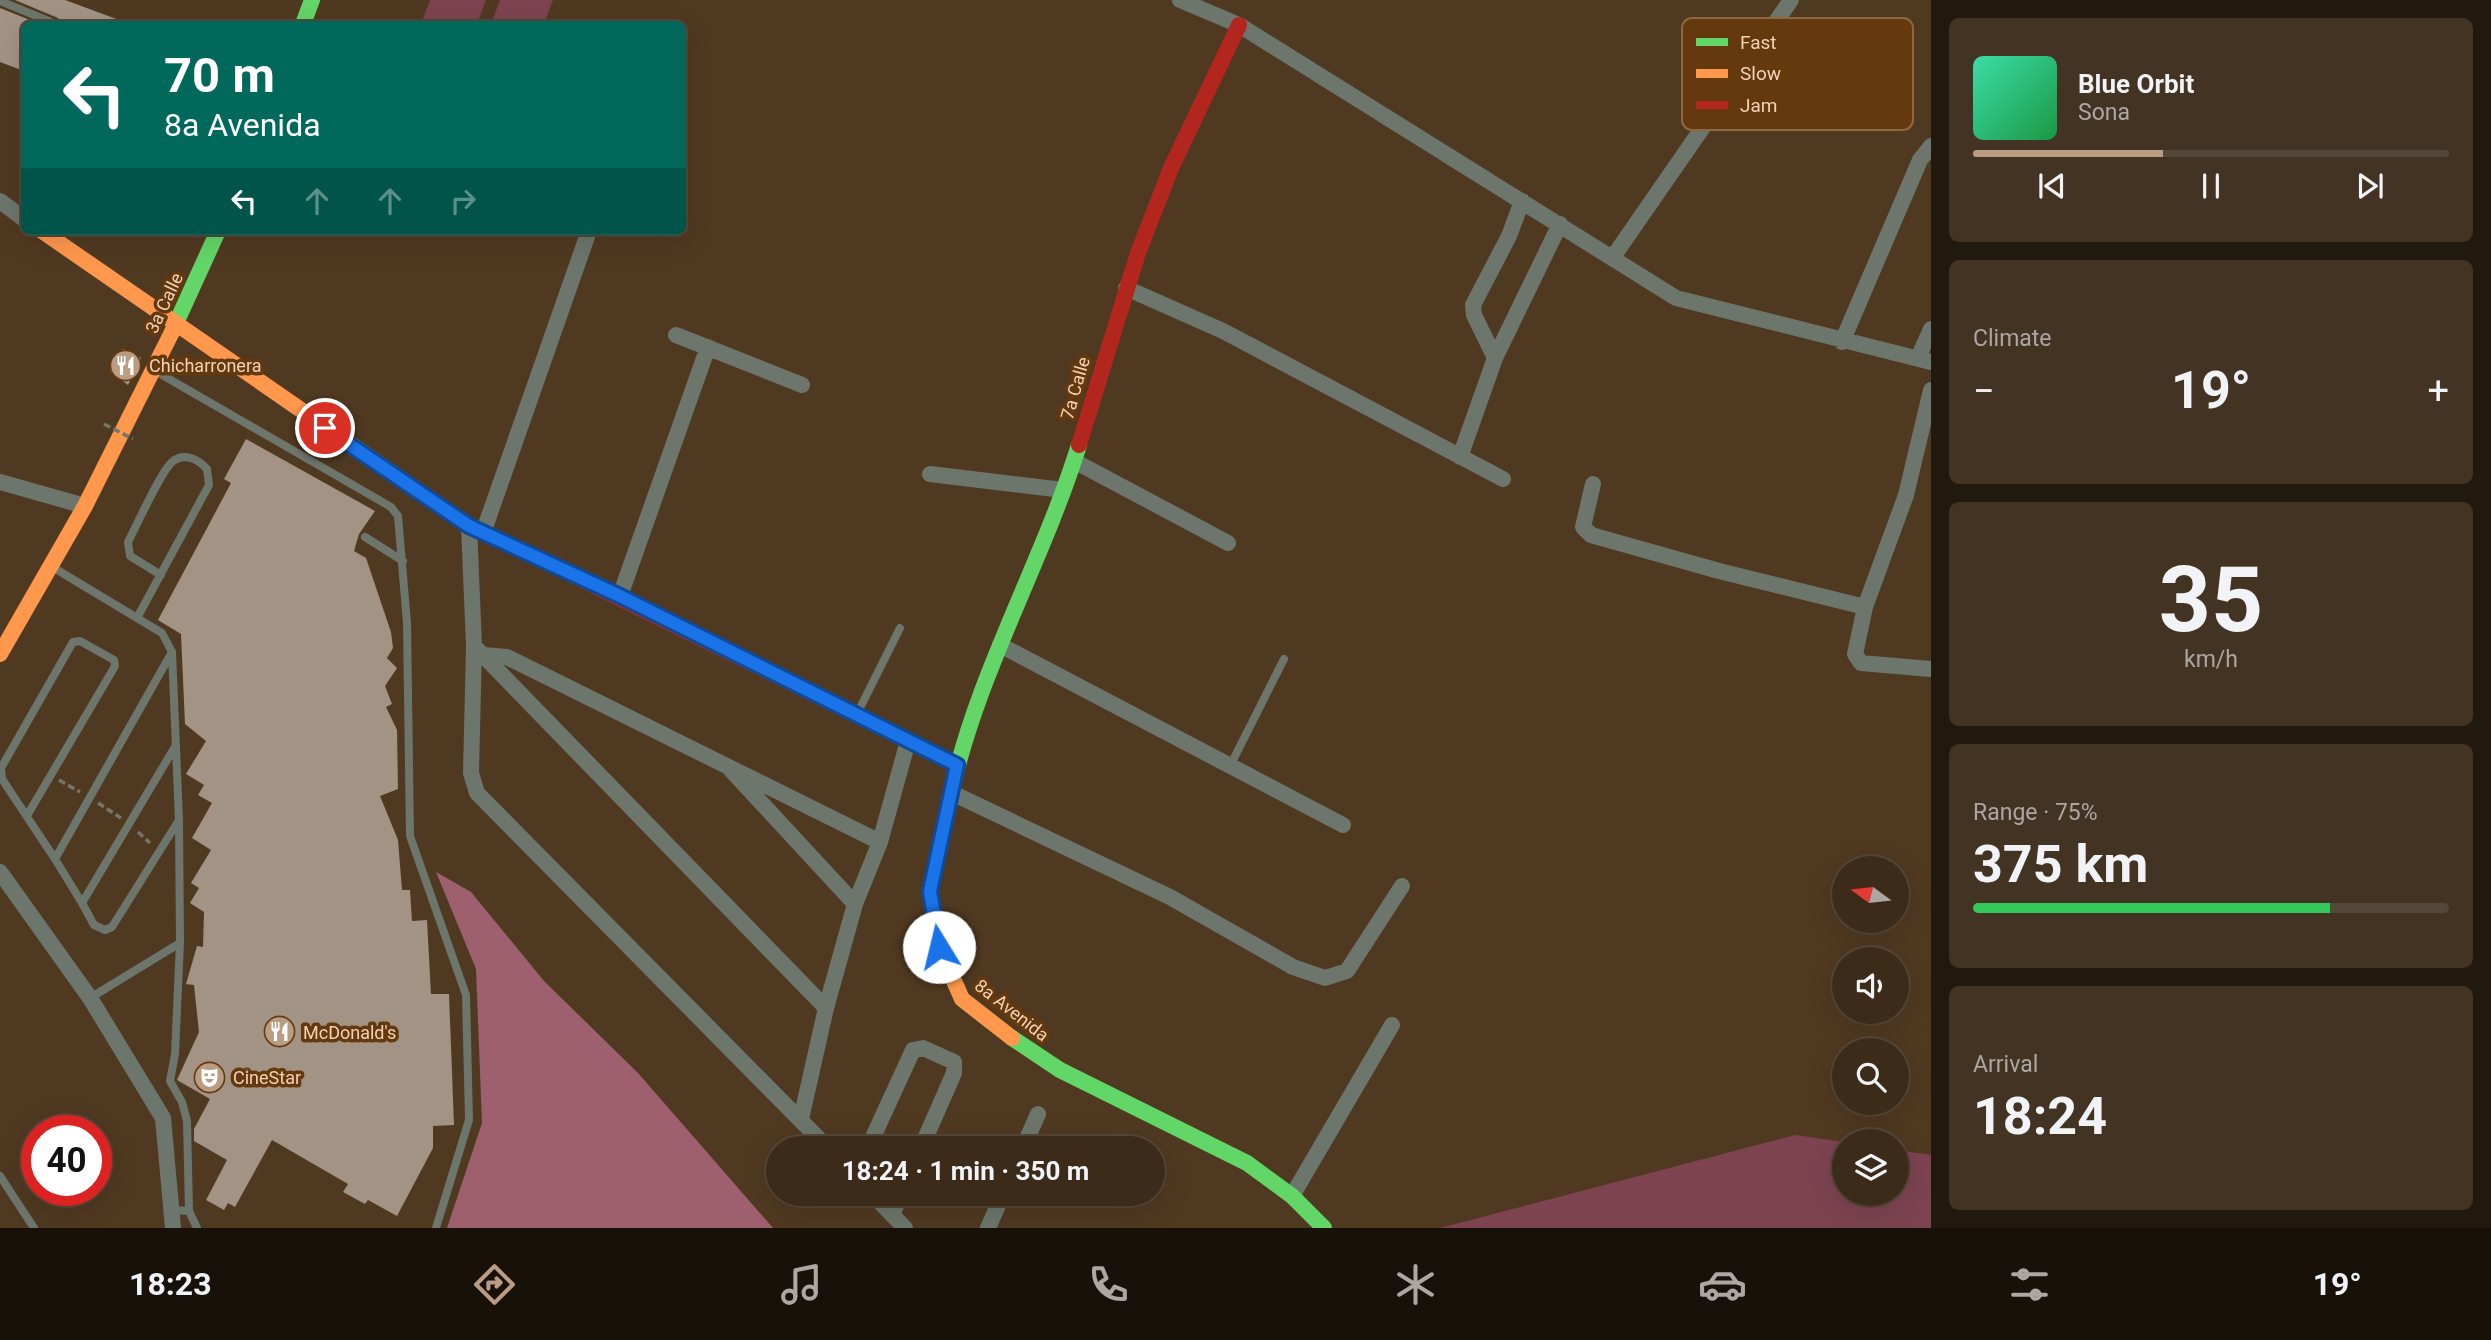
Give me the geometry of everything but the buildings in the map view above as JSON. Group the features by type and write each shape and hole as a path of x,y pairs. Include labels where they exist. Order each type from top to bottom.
{"street":[{"path":"304,21 312,0"},
{"path":"1180,0 1239,25 1676,298 1842,342 1925,360 1931,329"},
{"path":"1779,18 1791,0"},
{"name":"7a Calle","path":"957,765 1000,645 1074,461 1126,288 1171,168 1239,25"},
{"path":"1613,257 1701,130"},
{"path":"1842,342 1920,160 1931,146"},
{"path":"0,201 21,217"},
{"path":"1494,358 1474,315 1473,304 1509,236 1522,201"},
{"path":"1460,457 1494,358 1560,224"},
{"path":"48,235 175,325 476,529 620,596 957,765"},
{"name":"3a Calle","path":"0,654 85,506 175,325 216,235"},
{"path":"587,235 476,529 478,651 471,773 477,793 816,1136"},
{"path":"1126,288 1223,331 1503,479"},
{"path":"676,335 802,385"},
{"path":"620,596 708,347"},
{"path":"1931,390 1906,495 1865,607 1856,660 1877,666 1931,669"},
{"path":"1074,461 1228,543"},
{"path":"930,474 1063,489"},
{"path":"0,482 85,506"},
{"path":"1593,484 1583,527 1591,534 1718,571 1865,607"},
{"path":"1000,645 1343,825"},
{"path":"478,651 507,657 722,761 880,842"},
{"path":"478,651 826,1008"},
{"path":"800,1119 826,1008 855,904 880,842 908,741"},
{"path":"722,761 855,904"},
{"name":"8a Avenida","path":"957,765 930,891 939,947 962,999 1004,1033 1060,1070 1247,1163 1292,1196 1324,1228"},
{"path":"764,806 776,788"},
{"path":"951,793 1170,897 1293,967 1325,978 1347,971 1402,886"},
{"path":"0,872 90,998 163,1118 181,1210 173,1228"},
{"path":"1292,1196 1392,1025"},
{"path":"874,1136 913,1050 923,1048 954,1062 954,1073 926,1136"},
{"path":"1028,1136 1038,1114"},
{"path":"883,1206 905,1228"},
{"path":"892,1215 896,1206"},
{"path":"988,1228 998,1206"}],"lane":[{"path":"0,1 50,21"},
{"path":"153,370 391,507 401,527 411,836 466,995 469,1120 436,1228"},
{"path":"137,618 161,575 209,485 207,469 194,459 185,457 170,464 128,542 130,556 161,575"},
{"path":"365,537 403,561"},
{"path":"51,566 162,633 172,652 177,744 180,943 175,1054 170,1081 182,1102 187,1121 181,1210 197,1228"},
{"path":"856,715 900,628"},
{"path":"28,814 115,666 114,660 80,640 73,642 1,768 2,779 28,814 94,925 104,930 112,927 179,820"},
{"path":"55,859 172,652"},
{"path":"1230,766 1284,659"},
{"path":"82,903 177,744"},
{"path":"90,998 180,943"},
{"path":"0,1176 34,1228"}],"path":[{"path":"104,424 133,439"}],"shaded area":[{"path":"430,0 486,0 478,21 422,21"},
{"path":"500,0 553,0 545,21 492,21"},
{"path":"436,872 471,892 544,981 638,1073 773,1228 447,1228 482,1123 476,969"},
{"path":"1795,1135 1832,1140 1832,1206 1909,1206 1909,1152 1931,1155 1931,1228 1440,1228"}],"traffic: fast":[{"path":"304,21 312,0"},
{"path":"172,332 216,235"},
{"path":"950,798 961,752 992,664 1047,533 1079,445"},
{"path":"1012,1038 1060,1070 1247,1163 1292,1196 1324,1228"}],"traffic: slow":[{"path":"48,235 469,526 536,557"},
{"path":"0,654 85,506 172,332"},
{"path":"950,798 930,891 939,947 962,999 1012,1038"}],"traffic: jam":[{"path":"1079,445 1138,253 1171,168 1239,25"},
{"path":"536,557 957,765"}],"place":[{"name":"Chicharronera","path":"126,365"},
{"name":"McDonald's","path":"280,1032"},
{"name":"CineStar","path":"210,1077"}],"route":[{"path":"325,428 469,526 620,596 957,765 930,891 939,947"}]}
